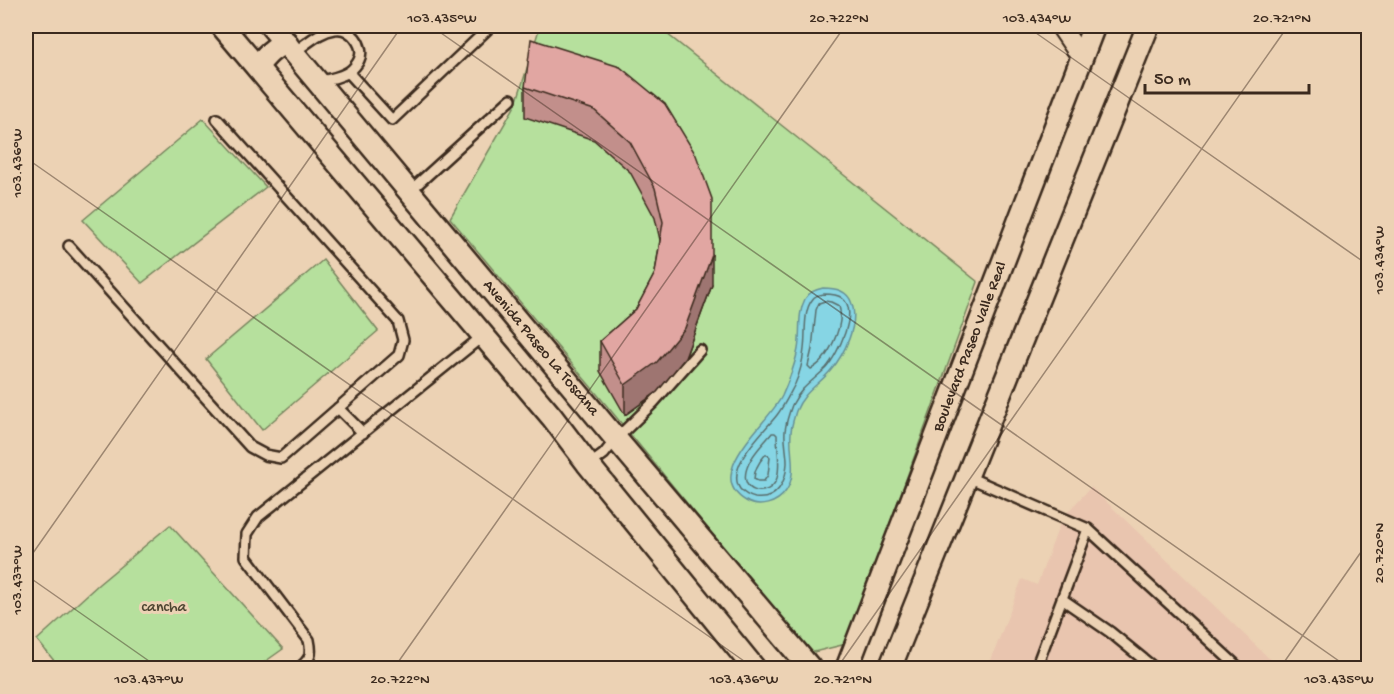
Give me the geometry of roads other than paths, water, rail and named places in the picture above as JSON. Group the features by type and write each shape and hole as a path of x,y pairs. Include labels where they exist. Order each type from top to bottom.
{"street":[{"path":"222,26 552,417 754,669"},
{"name":"Avenida Paseo La Toscana","path":"271,26 810,669"},
{"path":"1060,26 1082,57"},
{"name":"Boulevard Paseo Valle Real","path":"847,669 1094,26"},
{"path":"890,669 1148,26"},
{"path":"257,67 275,47 290,47"},
{"path":"301,119 324,108 326,90"},
{"path":"552,417 553,410 561,398 573,393 579,394"}],"lane":[{"path":"349,72 392,120 491,26"},
{"path":"290,47 337,28 349,32 357,40 361,50 359,60 349,72 326,90"},
{"path":"410,191 511,99"},
{"path":"69,246 250,447 265,455 281,458 399,356 402,340 398,321 218,119"},
{"path":"299,669 306,663 311,652 309,640 246,556 247,534 258,517 483,335"},
{"path":"587,463 597,460 604,454 616,439 653,404 700,350"},
{"path":"338,408 363,433"},
{"path":"967,476 1088,529 1239,669"},
{"path":"1036,669 1088,529"},
{"path":"1062,599 1110,632 1153,667 1152,669"}],"water":[{"path":"823,288 840,291 850,299 854,312 852,330 836,364 807,393 796,411 791,430 792,477 790,484 778,499 768,504 756,505 746,501 734,490 731,477 734,463 742,448 782,396 797,355 800,317 805,299 810,293"}],"park label":[{"name":"cancha","path":"164,608"}]}
